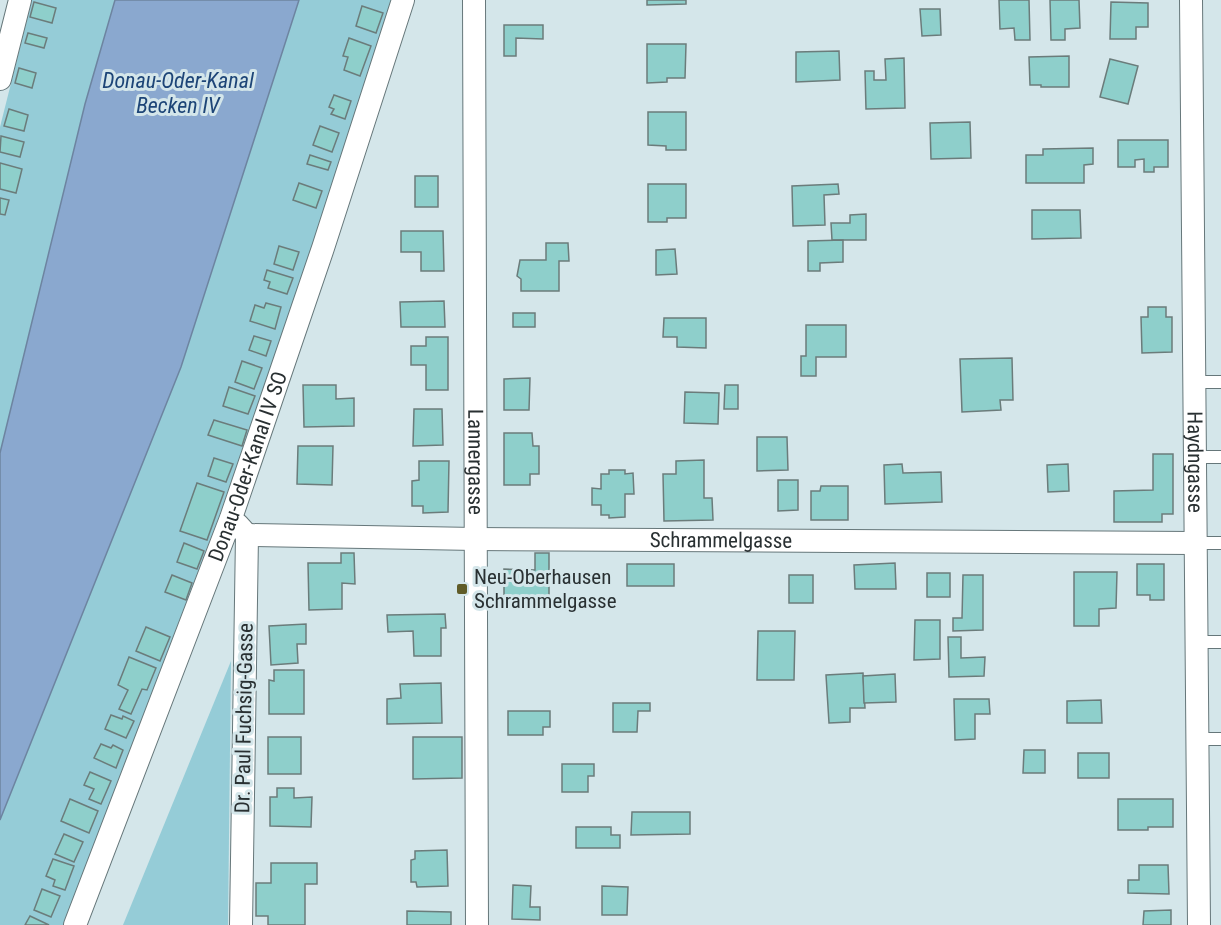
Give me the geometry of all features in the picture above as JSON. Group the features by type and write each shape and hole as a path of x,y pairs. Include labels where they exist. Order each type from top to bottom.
{"street":[{"path":"0,79 20,0"},
{"name":"Donau-Oder-Kanal IV SO","path":"75,925 231,518 323,248 403,0"},
{"name":"Lannergasse","path":"474,0 477,925"},
{"name":"Haydngasse","path":"1191,0 1199,925"},
{"path":"231,518 246,535"},
{"name":"Schrammelgasse","path":"246,535 475,539 1194,543"},
{"name":"Dr. Paul Fuchsig-Gasse","path":"241,925 246,535"}],"lane":[{"path":"1194,382 1221,382"},
{"path":"1194,457 1221,457"},
{"path":"1194,543 1221,543"},
{"path":"1196,642 1221,642"},
{"path":"1197,739 1221,739"}],"shaded area":[{"path":"32,0 115,0 85,104 0,453 0,127"},
{"path":"299,0 398,0 220,514 63,925 0,925 0,820 181,367"},
{"path":"231,661 228,925 123,925"}],"water":[{"name":"Donau-Oder-Kanal Becken IV","path":"115,0 299,0 181,367 0,820 0,453 85,104"}],"building":[{"path":"647,0 686,0 686,4 647,5"},
{"path":"999,0 1029,0 1030,40 1015,40 1014,28 1000,29"},
{"path":"1050,0 1079,0 1080,28 1065,29 1065,40 1051,40"},
{"path":"34,2 56,8 52,23 30,17"},
{"path":"1111,2 1148,3 1148,27 1136,27 1136,39 1110,39"},
{"path":"362,6 383,13 376,33 356,26"},
{"path":"920,9 940,9 941,35 922,36"},
{"path":"504,25 543,25 543,39 516,38 516,56 504,56"},
{"path":"28,33 47,38 44,48 25,43"},
{"path":"349,38 371,46 360,76 344,70 348,57 343,56"},
{"path":"647,44 686,44 685,78 667,78 667,82 647,83"},
{"path":"839,51 840,80 796,82 796,52"},
{"path":"1069,56 1069,87 1030,85 1029,57"},
{"path":"904,58 905,108 866,109 865,71 874,71 874,80 886,80 885,59"},
{"path":"1110,59 1138,66 1128,104 1100,97"},
{"path":"19,68 36,73 32,88 15,83"},
{"path":"334,95 351,101 345,119 331,114 334,109 329,107"},
{"path":"9,109 28,115 24,131 4,126"},
{"path":"648,112 686,112 686,150 666,150 666,146 648,145"},
{"path":"970,122 971,158 931,159 930,123"},
{"path":"320,126 339,133 332,152 313,145"},
{"path":"1,136 24,142 20,157 0,152"},
{"path":"1118,140 1168,140 1168,167 1154,167 1154,172 1144,172 1144,159 1135,160 1135,167 1118,167"},
{"path":"1093,148 1093,164 1084,165 1084,183 1026,183 1026,155 1043,155 1043,149"},
{"path":"310,155 331,162 328,170 307,164"},
{"path":"0,163 22,169 16,193 0,189"},
{"path":"415,176 438,176 438,207 415,207"},
{"path":"299,183 322,191 316,208 293,200"},
{"path":"648,184 686,184 686,218 667,218 667,222 648,222"},
{"path":"838,184 839,194 824,195 825,225 793,226 792,186"},
{"path":"0,198 9,200 5,215 0,214"},
{"path":"1032,210 1080,210 1081,238 1032,239"},
{"path":"866,214 866,240 832,240 831,223 850,223 850,215"},
{"path":"401,231 443,231 444,271 421,271 421,252 401,252"},
{"path":"843,240 843,262 820,263 820,271 808,271 808,241"},
{"path":"546,243 568,243 569,261 559,261 559,291 521,291 521,279 517,276 520,260 546,260"},
{"path":"279,246 299,252 293,270 274,264"},
{"path":"675,249 677,274 656,275 656,250"},
{"path":"267,270 293,278 287,294 268,288 270,282 264,280"},
{"path":"444,301 445,327 401,327 400,302"},
{"path":"266,303 281,307 275,329 250,321 255,305 264,308"},
{"path":"1148,307 1166,307 1166,317 1172,317 1172,352 1142,353 1141,317 1148,317"},
{"path":"513,313 535,313 535,327 513,327"},
{"path":"664,318 706,318 706,348 677,347 677,337 663,337"},
{"path":"806,325 846,325 846,357 816,357 816,376 801,376 801,356 806,356"},
{"path":"254,336 271,341 266,356 249,350"},
{"path":"426,337 448,337 448,390 426,390 426,365 411,365 411,346 426,346"},
{"path":"1012,358 1013,400 1000,400 1001,410 962,412 960,359"},
{"path":"242,361 262,368 254,389 235,382"},
{"path":"530,378 529,410 504,410 504,379"},
{"path":"303,385 336,385 336,399 354,398 354,426 304,427"},
{"path":"725,385 738,385 738,409 724,409"},
{"path":"229,387 255,396 248,414 223,406"},
{"path":"685,392 719,393 718,424 684,423"},
{"path":"414,409 442,409 443,445 413,446"},
{"path":"214,420 247,430 242,446 208,435"},
{"path":"504,433 532,433 533,446 539,446 539,474 530,474 530,485 504,485"},
{"path":"757,437 787,437 788,470 757,471"},
{"path":"298,446 333,446 332,485 297,484"},
{"path":"1153,454 1173,454 1173,514 1162,514 1162,522 1114,522 1114,491 1153,490"},
{"path":"214,458 233,464 226,482 208,476"},
{"path":"704,460 704,498 712,498 713,520 664,521 663,474 676,474 676,461"},
{"path":"419,461 449,461 448,512 423,513 423,506 412,506 412,481 419,480"},
{"path":"902,464 903,473 941,472 942,502 885,504 884,465"},
{"path":"1068,464 1069,491 1048,492 1047,465"},
{"path":"609,470 625,470 625,474 633,473 634,494 625,494 625,517 609,518 609,515 601,515 601,505 592,505 592,488 601,489 601,474 609,474"},
{"path":"778,480 798,480 798,510 778,511"},
{"path":"197,483 224,492 207,540 180,531"},
{"path":"821,486 848,486 848,520 811,520 811,491 820,491"},
{"path":"184,543 204,551 197,569 177,562"},
{"path":"341,553 354,553 355,584 342,583 342,609 309,610 308,563 341,563"},
{"path":"535,553 549,553 549,602 504,601 504,569 535,570"},
{"path":"895,563 896,589 855,589 854,565"},
{"path":"627,564 674,564 674,586 627,586"},
{"path":"1137,564 1164,564 1164,600 1150,600 1150,595 1137,595"},
{"path":"1074,572 1117,572 1116,608 1099,609 1099,626 1074,626"},
{"path":"927,573 950,573 950,597 927,597"},
{"path":"172,575 192,583 186,600 165,592"},
{"path":"789,575 813,575 813,603 789,603"},
{"path":"963,575 983,575 983,630 953,631 953,618 962,618"},
{"path":"445,614 446,628 441,628 441,656 414,656 413,631 388,632 387,615"},
{"path":"915,620 940,620 940,659 914,660"},
{"path":"306,624 306,644 297,644 298,663 271,665 269,626"},
{"path":"146,627 170,637 160,661 136,651"},
{"path":"758,631 795,631 794,680 757,680"},
{"path":"948,637 961,637 961,658 985,657 984,676 949,677"},
{"path":"129,657 156,668 147,690 142,689 131,714 119,709 128,690 118,685"},
{"path":"274,670 304,670 304,714 269,714 269,680 274,681"},
{"path":"863,673 865,708 850,708 850,722 829,723 826,675"},
{"path":"895,674 896,702 864,703 863,676"},
{"path":"441,683 442,723 387,724 387,699 401,698 400,684"},
{"path":"954,699 989,699 990,714 975,714 975,739 955,740"},
{"path":"1101,700 1102,723 1067,723 1067,701"},
{"path":"613,703 650,703 650,711 638,711 637,732 613,732"},
{"path":"508,711 550,711 550,727 543,727 543,735 508,735"},
{"path":"111,715 122,719 123,716 134,721 126,738 105,729"},
{"path":"268,737 301,737 301,774 268,774"},
{"path":"413,737 462,737 462,778 413,779"},
{"path":"101,744 111,748 113,745 123,750 116,768 94,758"},
{"path":"1024,750 1045,750 1045,773 1023,773"},
{"path":"1078,753 1109,753 1109,778 1078,778"},
{"path":"562,764 594,764 594,776 588,776 588,792 562,792"},
{"path":"90,772 111,781 101,804 89,799 94,789 84,785"},
{"path":"277,788 294,788 294,798 312,797 311,827 270,826 270,797 277,797"},
{"path":"70,799 98,811 89,833 61,821"},
{"path":"1118,799 1173,799 1173,827 1118,830"},
{"path":"632,812 690,812 690,834 631,835"},
{"path":"576,827 611,827 611,835 620,835 620,848 576,848"},
{"path":"64,834 83,842 74,862 55,854"},
{"path":"447,850 448,886 417,887 416,882 411,882 411,860 415,859 415,851"},
{"path":"53,859 74,866 65,890 53,886 55,880 46,876"},
{"path":"271,863 317,863 317,884 305,884 305,925 268,925 268,916 256,916 256,883 271,883"},
{"path":"1139,865 1168,865 1169,894 1128,893 1128,880 1139,880"},
{"path":"513,885 531,886 530,907 540,907 540,920 512,919"},
{"path":"602,886 628,887 627,915 602,915"},
{"path":"42,889 60,896 51,917 34,910"},
{"path":"1171,910 1171,925 1143,925 1144,911"},
{"path":"407,911 451,912 451,925 407,925"},
{"path":"30,916 49,925 25,925"}],"place":[{"name":"Neu-Oberhausen Schrammelgasse","path":"462,589"}]}
